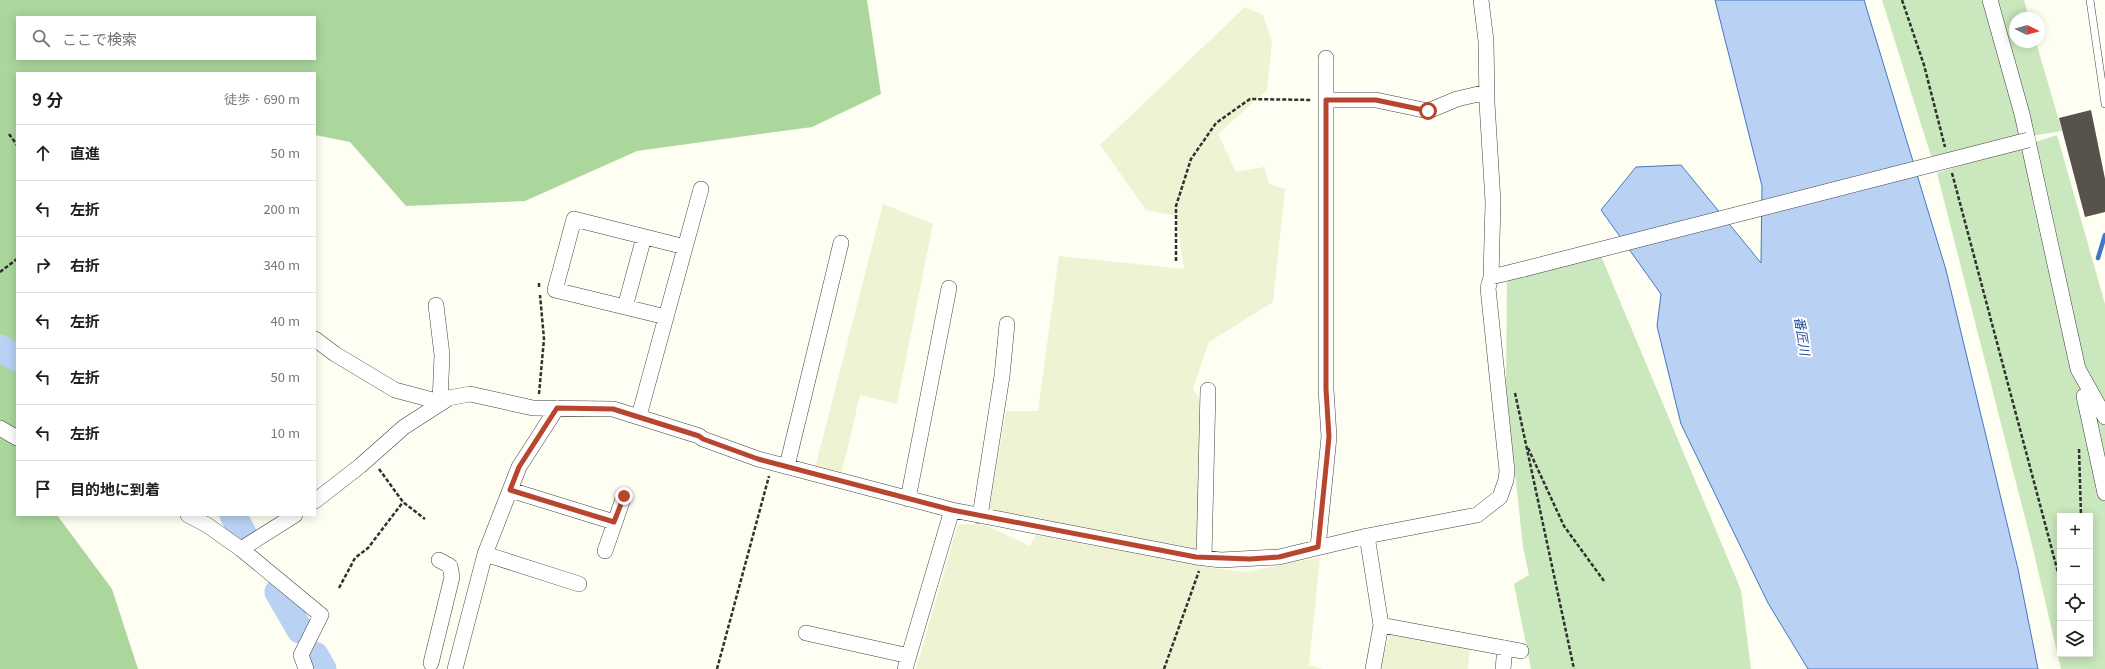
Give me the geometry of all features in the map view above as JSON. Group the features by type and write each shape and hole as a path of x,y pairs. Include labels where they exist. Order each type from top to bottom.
{"street":[{"path":"316,500 371,457 404,427 444,400 470,394 538,408 613,409 639,416 780,464 908,499 980,516 1204,558 1250,559 1279,557 1367,536 1477,515 1500,497 1506,480 1507,471 1488,288 1491,277 1493,202 1487,92 1486,41 1481,0"},
{"path":"1990,0 2028,140 2078,369 2105,417"},
{"path":"1318,547 1329,437 1326,389 1326,58"},
{"path":"1326,100 1376,100 1428,111 1457,99 1487,92"},
{"path":"1491,277 2028,140"},
{"path":"639,416 701,190"},
{"path":"666,318 555,290 556,283 574,219 685,247"},
{"path":"625,307 644,237"},
{"path":"780,464 841,243"},
{"path":"908,499 949,288"},
{"path":"436,305 442,355 444,400"},
{"path":"980,516 1002,376 1007,324"},
{"path":"316,340 334,354 395,390 444,400"},
{"path":"1204,558 1208,390"},
{"path":"2084,396 2105,493"},
{"path":"455,669 485,554 510,490 519,467 557,408"},
{"path":"0,428 16,437"},
{"path":"510,490 614,522"},
{"path":"604,551 624,496"},
{"path":"806,634 907,662 952,510"},
{"path":"190,516 208,525 241,549 321,615 301,655 306,669"},
{"path":"241,549 293,516"},
{"path":"1367,536 1381,625 1373,669"},
{"path":"485,554 579,584"},
{"path":"431,663 452,577 450,566 439,560"},
{"path":"450,584 475,588"},
{"path":"1381,625 1521,651"},
{"path":"1503,669 1505,648"}],"lane":[{"path":"2090,0 2105,104"}],"path":[{"path":"1902,0 1924,65 1946,148"},
{"path":"1176,261 1176,206 1191,159 1216,123 1250,99 1326,100"},
{"path":"9,134 16,144"},
{"path":"1952,171 2057,569"},
{"path":"0,272 16,260"},
{"path":"538,408 544,339 539,283"},
{"path":"1515,391 1574,669"},
{"path":"1526,444 1564,526 1604,581"},
{"path":"371,457 403,502 425,519"},
{"path":"717,669 780,464"},
{"path":"339,588 355,558 368,548 403,502"},
{"path":"1164,669 1204,558"}],"green space":[{"path":"0,0 867,0 881,94 812,127 637,151 525,201 406,206 350,142 316,135 316,72 16,72 16,516 58,516 112,589 138,669 0,669"},
{"path":"1882,0 2024,0 2027,12 2009,12 2009,48 2038,48 2062,131 2024,137 1932,159"},
{"path":"1245,7 1263,15 1272,42 1267,90 1218,134 1236,172 1264,167 1269,184 1285,189 1273,302 1209,342 1193,388 1205,409 1200,549 989,511 1006,411 1038,411 1059,256 1184,269 1176,216 1146,210 1100,145"},
{"path":"2057,135 2105,304 2105,669 2061,669 2058,657 2093,657 2093,513 2057,513 2057,652 2033,549 1937,173"},
{"path":"883,204 933,224 897,404 860,395 842,472 815,468"},
{"path":"1601,256 1741,590 1751,669 1531,669 1514,584 1529,575 1523,547 1506,387 1507,279"},
{"path":"958,524 985,525 1030,546 1036,535 1213,568 1246,572 1320,557 1309,665 1322,669 916,669"},
{"path":"1390,633 1470,648 1468,669 1379,669"}],"water":[{"name":"番匠川","path":"1715,0 1864,0 1946,270 2018,569 2038,669 1808,669 1768,603 1681,424 1657,326 1661,294 1601,210 1636,167 1681,165 1761,263 1762,186"}],"building":[{"path":"2091,110 2105,179 2105,212 2085,217 2059,118"}],"waterway":[{"path":"2098,258 2105,235"},
{"path":"0,348 16,357"},
{"path":"234,516 243,533"},
{"path":"278,592 300,630"},
{"path":"315,655 323,669"}],"route":[{"path":"624,496 614,522 510,490 519,467 557,408 613,409 624,411 699,436 703,439 758,459 952,510 1196,557 1221,560 1279,557 1318,547 1329,437 1326,389 1326,100 1376,100 1428,111"}]}
